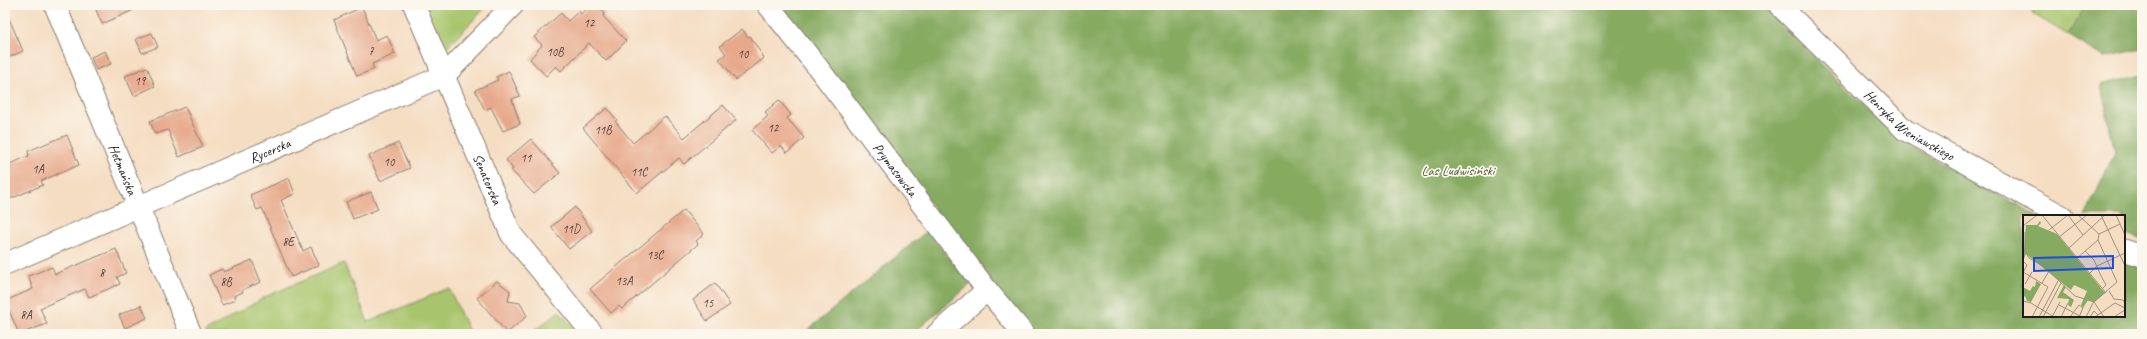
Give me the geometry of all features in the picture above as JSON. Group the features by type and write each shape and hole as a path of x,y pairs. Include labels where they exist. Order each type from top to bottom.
{"street":[{"name":"Hetmańska","path":"55,5 135,196 137,208 191,334"},
{"name":"Senatorska","path":"414,5 445,75 511,234 593,334"},
{"name":"Rycerska","path":"5,264 445,75 513,5"},
{"name":"Prymasowska","path":"768,5 816,65 987,290 1024,334"},
{"name":"Henryka Wieniawskiego","path":"1779,5 1904,130 2060,215"},
{"path":"2125,250 2142,256"},
{"path":"937,334 987,290"}],"green space":[{"path":"424,5 488,5 443,51"},
{"name":"Las Ludwisiński","path":"775,5 1760,5 1905,143 2036,215 2023,215 2023,317 2125,317 2125,260 2142,269 2142,334 1032,334"},
{"path":"2031,5 2086,5 2068,35 2033,14"},
{"path":"2086,5 2142,5 2142,49 2104,57 2068,35"},
{"path":"2142,75 2142,240 2125,233 2125,215 2085,215 2115,153 2101,85"},
{"path":"927,231 971,284 912,334 803,334"},
{"path":"344,263 368,322 449,288 470,334 207,334 206,331 267,296"},
{"path":"559,311 579,334 531,334"}],"building":[{"path":"94,5 145,5 102,24"},
{"path":"591,5 598,5 605,13 603,16 626,41 606,61 589,43 561,71 556,66 546,76 530,59 542,45 534,37 561,13 568,21 579,11 581,14"},
{"path":"362,7 376,40 387,35 395,54 372,64 374,69 357,76 334,20"},
{"path":"5,9 23,51 5,59"},
{"path":"742,29 748,37 750,36 764,58 736,80 719,59 726,54 720,46"},
{"path":"152,33 158,47 142,53 136,39"},
{"path":"105,51 111,64 96,70 91,57"},
{"path":"147,67 155,86 134,96 125,76"},
{"path":"509,71 520,96 512,99 520,124 503,131 491,107 485,110 475,90 498,80 496,77"},
{"path":"779,100 791,115 787,118 804,138 787,153 781,146 772,153 752,130 768,116 765,112"},
{"path":"723,105 736,120 684,164 679,158 637,193 583,128 607,108 617,120 615,121 633,143 665,116 684,138"},
{"path":"185,107 203,147 179,157 168,130 155,134 150,121"},
{"path":"67,135 79,165 41,181 43,185 5,201 5,166 29,156 28,151"},
{"path":"531,139 560,173 534,194 511,170 513,169 506,160"},
{"path":"398,143 410,168 380,181 369,156"},
{"path":"289,178 295,194 281,200 303,251 311,247 319,265 291,277 262,208 257,210 250,195"},
{"path":"371,192 378,209 353,219 346,202"},
{"path":"575,207 592,231 569,249 551,227"},
{"path":"684,210 704,234 696,241 698,244 622,309 619,306 611,313 590,289"},
{"path":"116,249 126,273 117,277 120,284 89,297 85,289 40,308 47,324 19,334 5,301 33,289 28,276 52,267 55,274"},
{"path":"252,260 261,282 242,290 243,292 234,296 235,300 222,305 209,275 222,269 224,272"},
{"path":"497,281 510,291 508,301 520,303 527,316 507,333 477,298"},
{"path":"715,283 730,305 707,321 693,300"},
{"path":"141,305 147,318 125,328 119,315"}]}
